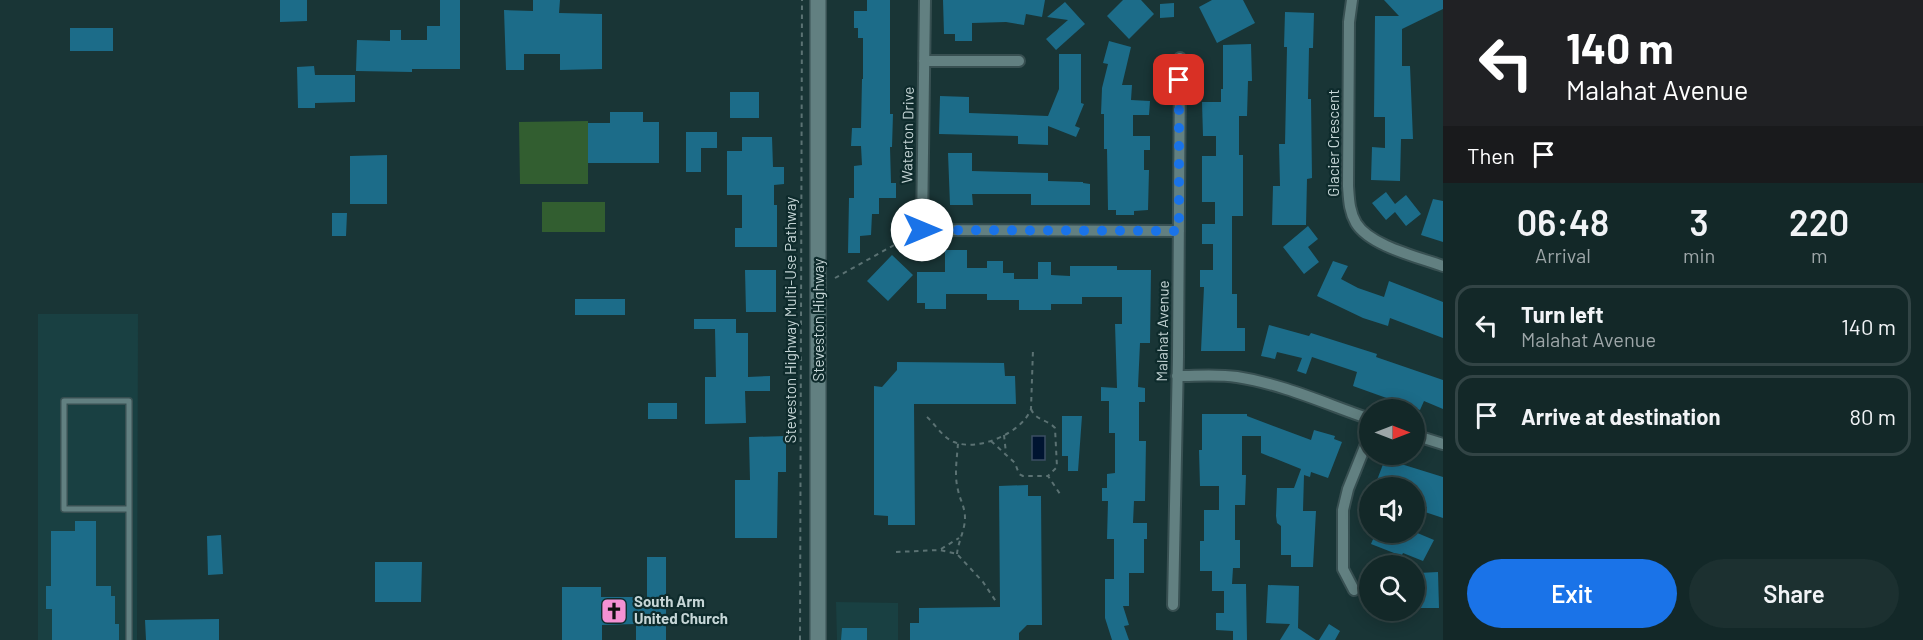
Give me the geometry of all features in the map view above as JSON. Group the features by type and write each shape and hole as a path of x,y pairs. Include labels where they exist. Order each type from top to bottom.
{"main road":[{"name":"Steveston Highway","path":"818,0 818,640"}],"street":[{"name":"Waterton Drive","path":"922,230 925,0"},
{"name":"Glacier Crescent","path":"1352,0 1349,22 1348,186 1351,213 1360,228 1371,238 1443,266"},
{"name":"Malahat Avenue","path":"1173,605 1180,58"},
{"path":"924,61 1019,61"},
{"path":"922,230 1179,231"},
{"path":"1177,376 1217,376 1253,380 1359,415"},
{"path":"1425,438 1443,444"},
{"path":"1354,590 1343,568 1343,510 1348,489 1359,462"}],"lane":[{"path":"129,509 64,509 64,401 129,401 129,509 129,640"}],"path":[{"name":"Steveston Highway Multi-Use Pathway","path":"800,640 802,0"},
{"path":"835,278 922,230"},
{"path":"927,417 948,439 958,443 968,445 991,441 1004,435 1020,424 1031,409 1033,349"},
{"path":"991,441 999,451 1015,463 1019,474 1048,476 1057,467 1055,428 1052,424 1040,420 1031,409"},
{"path":"1004,435 1006,454"},
{"path":"957,554 965,520 956,476 958,443"},
{"path":"1048,476 1060,494"},
{"path":"940,550 959,538"},
{"path":"896,552 940,550 957,554 983,582 997,603"}],"shaded area":[{"path":"38,314 138,314 137,640 38,640"},
{"path":"1032,436 1045,436 1045,460 1032,460"},
{"path":"836,602 898,603 898,640 837,640"}],"green space":[{"path":"588,121 588,184 520,184 519,122"},
{"path":"542,202 605,202 605,232 542,232"}],"building":[{"path":"280,0 307,0 307,21 280,22"},
{"path":"440,0 460,0 460,69 412,69 412,72 356,71 357,40 390,41 390,30 401,30 401,40 427,40 427,26 440,26"},
{"path":"533,0 560,0 559,13 602,14 602,69 560,70 560,54 524,54 524,70 506,70 504,10 533,11"},
{"path":"867,0 890,0 890,114 893,114 892,147 890,147 891,183 896,183 896,198 879,198 879,214 872,214 871,235 860,236 860,253 848,253 849,198 854,198 854,166 862,165 861,146 851,146 852,128 861,128 863,79 863,38 858,38 858,28 854,28 854,11 867,11"},
{"path":"943,0 1045,0 1042,17 1026,14 1024,25 1006,22 972,23 972,41 955,41 955,34 944,34"},
{"path":"1123,0 1141,0 1154,14 1129,39 1107,16"},
{"path":"1212,0 1243,0 1255,23 1217,43 1199,7"},
{"path":"1384,0 1443,0 1443,9 1402,29 1402,66 1410,66 1413,139 1401,139 1400,181 1371,180 1372,147 1385,148 1385,117 1374,117 1375,16 1399,16"},
{"path":"1065,2 1085,24 1056,50 1046,39 1068,20 1047,17"},
{"path":"1174,3 1174,17 1160,18 1160,4"},
{"path":"1285,12 1314,13 1313,48 1309,48 1308,99 1311,99 1312,178 1307,179 1306,225 1272,225 1273,186 1280,186 1279,144 1285,144 1287,47 1284,47"},
{"path":"70,28 113,28 113,51 70,51"},
{"path":"1109,41 1131,47 1122,85 1132,85 1131,100 1150,101 1149,115 1133,115 1133,136 1150,136 1150,150 1144,150 1144,170 1149,170 1148,210 1134,211 1134,215 1116,215 1116,210 1108,210 1107,149 1104,149 1104,114 1101,114 1102,88 1108,64 1103,63"},
{"path":"1251,44 1252,81 1248,81 1247,116 1239,116 1239,155 1243,155 1243,216 1232,216 1232,294 1237,294 1237,328 1245,328 1245,351 1201,351 1204,287 1200,287 1200,270 1213,270 1213,244 1202,244 1202,224 1215,224 1215,202 1202,202 1202,156 1216,156 1216,136 1203,136 1202,102 1221,102 1223,45"},
{"path":"1059,54 1081,54 1081,103 1084,104 1075,126 1080,128 1076,137 1048,126 1048,145 1018,144 1018,136 939,134 940,96 969,97 969,113 1048,116 1059,89"},
{"path":"314,66 315,75 355,75 355,102 315,103 315,108 298,108 297,67"},
{"path":"730,92 759,92 759,118 730,118"},
{"path":"610,112 643,112 643,122 659,122 659,163 588,163 588,123 610,123"},
{"path":"686,132 717,132 717,148 701,148 701,172 686,172"},
{"path":"742,137 772,137 773,167 784,167 784,184 774,185 774,205 777,205 777,247 735,247 735,228 742,228 742,195 727,195 727,151 742,151"},
{"path":"948,153 972,153 972,171 1048,173 1048,181 1090,184 1090,205 1031,205 1031,194 972,194 973,205 950,205"},
{"path":"387,155 387,204 350,204 350,156"},
{"path":"1386,192 1395,204 1406,195 1421,214 1406,226 1395,212 1386,220 1372,203"},
{"path":"1433,199 1443,201 1443,242 1421,235"},
{"path":"332,213 347,213 346,236 332,236"},
{"path":"1308,226 1318,239 1308,247 1319,262 1304,274 1283,247"},
{"path":"945,250 967,250 967,268 987,268 987,261 1003,261 1003,273 1014,273 1014,279 1038,279 1038,262 1051,262 1051,275 1070,276 1070,266 1117,266 1117,270 1151,270 1150,343 1140,343 1138,387 1145,388 1145,402 1139,402 1139,441 1146,441 1145,501 1134,501 1133,523 1147,523 1147,539 1144,539 1144,573 1129,573 1129,606 1123,606 1129,625 1124,626 1129,640 1112,640 1105,618 1105,579 1114,579 1114,539 1107,539 1108,501 1102,501 1102,488 1107,488 1107,474 1115,473 1115,433 1109,433 1109,401 1101,401 1101,387 1117,388 1115,324 1122,324 1122,297 1082,297 1082,304 1051,304 1051,310 1019,310 1019,300 987,300 987,294 946,294 946,309 925,309 925,303 917,303 917,272 945,272"},
{"path":"892,255 913,275 888,301 867,281"},
{"path":"1333,261 1348,266 1341,279 1358,288 1384,297 1389,281 1443,302 1443,338 1390,318 1388,326 1363,318 1317,296"},
{"path":"745,270 776,270 776,312 746,312"},
{"path":"575,299 625,299 625,315 575,315"},
{"path":"694,319 736,319 736,333 748,333 748,377 770,376 770,391 745,391 746,423 705,424 705,377 716,377 715,329 694,329"},
{"path":"1269,325 1309,336 1311,333 1377,354 1376,357 1443,380 1443,409 1425,401 1425,399 1389,399 1353,386 1357,372 1312,357 1306,374 1297,371 1302,358 1277,352 1275,359 1261,356"},
{"path":"897,362 1004,363 1005,376 1015,376 1016,404 914,404 915,525 888,525 888,516 874,515 874,386 882,387 897,370"},
{"path":"648,403 677,403 677,419 648,419"},
{"path":"1202,414 1247,414 1247,416 1311,440 1314,430 1335,436 1334,439 1342,442 1328,478 1311,472 1310,477 1304,475 1303,511 1316,511 1313,567 1291,567 1291,555 1281,555 1281,526 1277,523 1276,516 1277,488 1294,488 1301,469 1261,453 1261,436 1242,436 1242,475 1246,475 1245,505 1235,505 1235,540 1240,540 1240,568 1233,568 1232,584 1246,584 1247,640 1233,640 1233,631 1216,630 1216,613 1224,613 1224,591 1212,591 1212,571 1200,571 1200,541 1204,541 1204,510 1219,510 1219,486 1200,486 1199,450 1202,450"},
{"path":"1062,416 1082,416 1078,471 1068,471 1068,456 1062,456"},
{"path":"786,436 786,472 778,472 777,538 735,538 735,480 750,480 749,437"},
{"path":"1383,465 1404,465 1443,477 1443,518 1425,512 1427,507 1425,506 1425,477 1378,477"},
{"path":"1028,485 1028,496 1041,496 1042,625 1027,625 1019,633 1019,640 910,640 910,623 919,623 919,608 1000,607 999,486"},
{"path":"75,521 96,521 96,586 111,586 111,596 115,596 115,624 119,624 119,640 52,640 52,609 46,609 46,586 51,586 51,531 75,531"},
{"path":"221,535 223,574 208,575 207,536"},
{"path":"1425,536 1434,540 1425,557 1425,555 1403,553 1402,555 1371,544 1425,543"},
{"name":"South Arm United Church","path":"647,557 666,557 666,640 636,640 636,624 602,625 602,640 562,640 562,587 601,587 601,597 647,597"},
{"path":"375,562 422,562 421,602 375,602"},
{"path":"1438,572 1439,608 1425,608 1425,573"},
{"path":"1268,585 1299,586 1298,628 1316,640 1280,640 1290,624 1266,623"},
{"path":"219,619 219,640 146,640 145,620"},
{"path":"1329,624 1340,631 1335,640 1319,640"},
{"path":"842,628 867,628 867,640 841,640"}],"place":[{"name":"South Arm United Church","path":"614,611"}],"route":[{"path":"922,230 1179,231 1179,80"}]}
